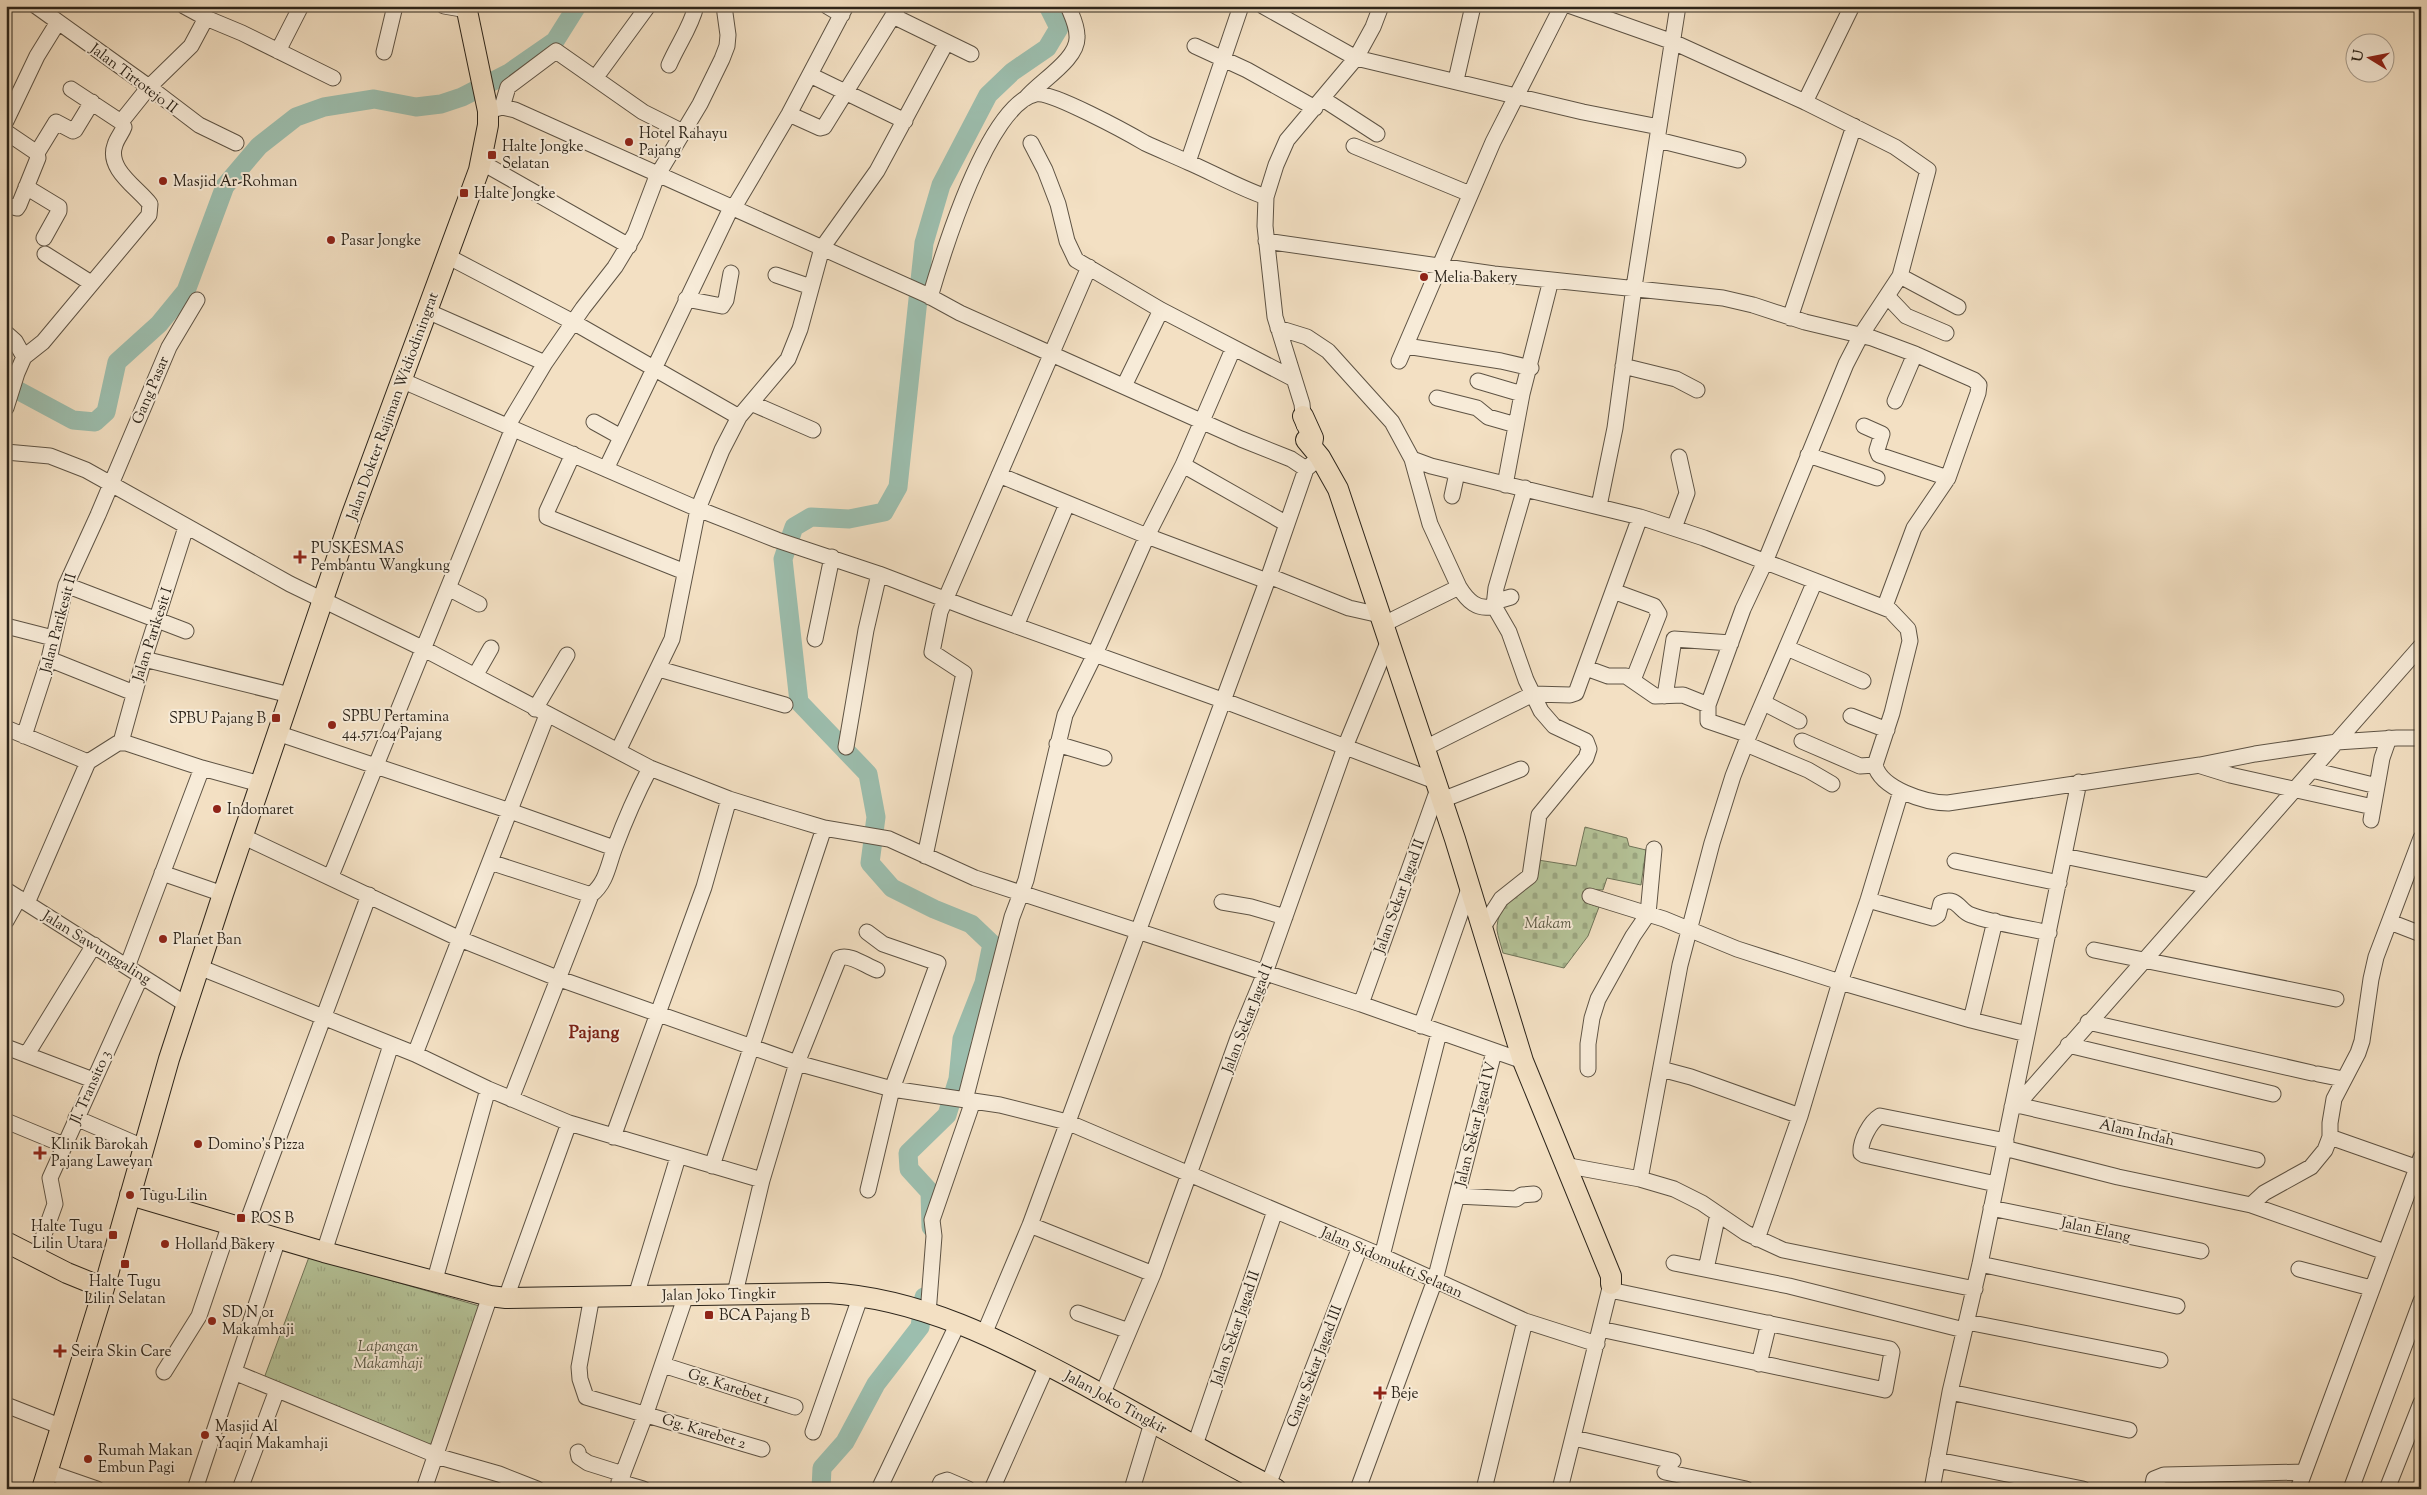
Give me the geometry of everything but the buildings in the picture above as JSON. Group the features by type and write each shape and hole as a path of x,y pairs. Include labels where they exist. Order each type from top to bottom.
{"main road":[{"name":"Jalan Dokter Rajiman Widiodiningrat","path":"45,1480 104,1288 143,1147 242,836 322,601 481,162 492,106 476,53 467,8"},
{"path":"1303,416 1312,438 1311,453 1338,490 1385,626 1431,776 1470,886 1523,1061 1611,1276 1610,1287"},
{"name":"Jalan Joko Tingkir","path":"130,1195 434,1283 498,1297 735,1294 861,1295 903,1305 958,1323 1047,1364 1272,1487"},
{"path":"6,1242 36,1258 104,1288"}],"street":[{"name":"Jalan Tirtotejo II","path":"36,6 199,125 236,143"},
{"path":"184,6 205,12 333,78"},
{"path":"278,51 301,6"},
{"path":"384,52 395,6"},
{"path":"444,6 467,8"},
{"path":"596,77 648,6"},
{"path":"669,64 683,34 692,23 696,6"},
{"path":"331,876 424,649 510,426 545,363 629,246 657,176 715,76 727,46 724,6"},
{"path":"606,469 653,368 732,209 789,114 844,10 827,6"},
{"path":"928,296 969,184 1004,121 1014,108 1074,51 1078,38 1077,30 1068,6"},
{"path":"1188,162 1241,6"},
{"path":"1263,6 1356,58 1515,95 1658,134 1738,160"},
{"path":"1303,416 1278,328 1266,241 1266,197 1276,165 1287,140 1356,58 1373,27 1381,6"},
{"path":"1456,80 1473,6"},
{"path":"1400,361 1470,194 1515,95 1562,6"},
{"path":"1571,6 1673,42 1805,102 1895,147 1928,170 1900,276 1888,297 1861,335 1846,364 1765,562 1742,609 1708,705 1708,721 1808,770 1832,784"},
{"path":"1600,506 1615,428 1634,287 1678,6"},
{"path":"1805,102 1852,6"},
{"path":"789,114 824,128 896,11 946,42 971,54"},
{"path":"121,122 149,87 191,46 205,12"},
{"path":"6,121 37,56 58,22"},
{"path":"618,751 672,639 698,509 722,450 740,417 788,359 800,329 822,248 863,193 905,121 946,42"},
{"path":"1195,46 1319,104 1377,134"},
{"path":"682,132 643,112 558,52 552,52 508,87 492,106 534,118 657,176 928,296 960,313 1291,459 1311,453"},
{"path":"810,75 905,121"},
{"path":"8,403 24,357 43,342 90,283 149,215 151,209 146,199 128,182 114,159 115,145 124,127 121,122 71,89"},
{"path":"1026,98 1037,94 1055,98 1266,197"},
{"path":"6,205 17,208 38,158 37,153 56,122 72,131 75,130 92,102"},
{"path":"1790,318 1854,126"},
{"path":"6,132 37,153"},
{"path":"1031,143 1046,170 1058,204 1070,252 1076,260 1161,310 1294,380"},
{"path":"1354,146 1470,194"},
{"path":"481,162 629,246"},
{"path":"26,187 59,207 59,211 44,238"},
{"path":"1266,241 1441,267 1551,280 1634,287 1739,301 1790,318 1861,335 1915,354 1974,380 1979,385 1948,478 1914,528 1885,606"},
{"path":"45,254 90,283"},
{"path":"447,256 573,322 740,417"},
{"path":"925,856 964,673 932,652 944,599 1089,268"},
{"path":"686,300 722,306 726,300 731,273"},
{"path":"776,275 810,287"},
{"path":"1900,276 1958,307"},
{"path":"1504,485 1522,394 1531,368 1551,280"},
{"path":"1888,297 1906,316 1946,333"},
{"name":"Gang Pasar","path":"110,484 169,347 197,300"},
{"path":"427,310 545,363"},
{"path":"1124,386 1161,310"},
{"path":"1278,328 1307,337 1328,351 1392,422 1412,460 1430,524 1459,587 1472,603 1483,607 1511,597"},
{"path":"6,334 15,341 24,357"},
{"path":"1406,346 1501,361 1531,368"},
{"path":"927,1313 934,1211 1011,923 1026,880 1068,707 1095,654 1147,536 1183,466 1234,349"},
{"path":"1896,401 1915,354"},
{"path":"1623,366 1676,379 1697,390"},
{"path":"401,380 698,509 777,540 832,556 1345,747 1431,776 1521,769"},
{"path":"1478,381 1522,394"},
{"path":"1437,398 1476,408 1488,417 1516,425"},
{"path":"751,403 813,430"},
{"path":"594,422 621,437"},
{"path":"1864,426 1881,433 1877,450 1879,455 1948,478"},
{"path":"6,452 50,456 68,462 322,601 424,649 650,768 729,799 824,828 890,839 975,878 1361,1004 1523,1061"},
{"path":"1291,459 1311,453"},
{"path":"984,1334 1030,1225 1268,579 1311,453"},
{"path":"573,454 547,511 547,517 685,572"},
{"path":"1808,455 1877,478"},
{"path":"1674,528 1687,493 1679,456"},
{"path":"1412,460 1504,485 1525,488 1640,517 1885,606 1904,623 1910,635 1909,647 1887,730 1875,765 1879,773 1901,791 1918,798 1948,803 2200,765 2255,754 2336,742 2388,738 2421,738"},
{"path":"1183,466 1287,524"},
{"path":"1452,496 1457,472"},
{"path":"999,475 1147,536 1349,608 1385,626 1459,587"},
{"name":"Jalan Parikesit II","path":"24,736 49,659 66,585 110,484"},
{"path":"1482,927 1501,899 1530,876 1535,828 1539,816 1589,753 1589,745 1586,741 1554,726 1548,720 1532,694 1510,632 1494,604 1525,488"},
{"path":"1016,626 1067,504"},
{"path":"1431,776 1532,694 1573,694 1579,686 1586,668 1640,517"},
{"name":"Jalan Parikesit I","path":"122,742 144,659 186,527"},
{"path":"815,639 832,556"},
{"path":"846,747 866,630 880,574"},
{"path":"1640,1179 1688,930 1720,815 1747,740 1815,581"},
{"path":"66,585 186,631"},
{"path":"448,588 479,604"},
{"path":"1613,592 1654,606 1659,614 1633,680"},
{"path":"6,626 53,638"},
{"name":"Jalan Sekar Jagad I","path":"1102,1394 1153,1274 1238,1038 1265,973 1345,747 1385,626"},
{"path":"1665,696 1674,639 1731,643"},
{"path":"2014,1106 2421,646"},
{"path":"475,676 491,648"},
{"path":"1786,648 1863,681"},
{"path":"415,1054 510,811 541,712 567,655"},
{"path":"49,659 134,693"},
{"path":"144,659 290,695"},
{"path":"1586,668 1608,676 1620,675 1633,680 1655,696 1683,695 1708,705"},
{"path":"659,669 785,705"},
{"path":"1764,702 1800,721"},
{"path":"1851,716 1887,730"},
{"path":"6,728 88,762"},
{"path":"277,733 614,848"},
{"path":"2200,765 2372,813 2388,738"},
{"path":"1802,741 1860,766 1875,765"},
{"path":"6,921 88,762 122,742 202,768 260,784"},
{"path":"1058,744 1104,758"},
{"path":"127,967 202,768"},
{"path":"511,1099 591,895 599,889 605,879 614,848 650,768"},
{"path":"2312,770 2377,786"},
{"name":"Jalan Sekar Jagad II","path":"1361,1004 1431,776"},
{"path":"1932,1489 1950,1392 1975,1289 2014,1106 2079,782"},
{"path":"1757,1239 1800,1116 1840,982 1868,900 1901,791"},
{"path":"613,1137 704,887 729,799"},
{"path":"712,1166 824,828"},
{"name":"Jalan Sidomukti Selatan","path":"242,836 331,876 460,939 557,978 797,1063 892,1089 1024,1110 1067,1122 1382,1256 1525,1321 1601,1333 1885,1390 1891,1350 1769,1323"},
{"path":"2251,1205 2264,1193 2311,1167 2319,1160 2330,1137 2331,1110 2362,1041 2376,957 2421,838"},
{"path":"1588,1069 1588,1044 1592,1018 1598,999 1648,914 1654,849"},
{"path":"2064,856 2209,886"},
{"path":"1955,861 2059,883"},
{"path":"490,862 591,895"},
{"path":"162,873 223,894"},
{"path":"1421,1026 1470,886"},
{"path":"164,1372 199,1316 323,1017 370,895"},
{"path":"1590,896 1648,914 1737,949 1840,982 1971,1020 2027,1034"},
{"name":"Jalan Sawunggaling","path":"17,897 187,1005"},
{"path":"1868,900 1932,918 1938,915 1941,903 1959,904 1969,915 2049,933"},
{"path":"1222,902 1251,907 1284,917"},
{"path":"1971,1020 1996,921"},
{"path":"2390,922 2421,934"},
{"path":"867,932 882,944 938,963 892,1089 868,1190"},
{"path":"27,1054 94,945"},
{"path":"2094,950 2336,999"},
{"path":"735,1294 762,1180 797,1063 839,958 843,956 850,957 877,970"},
{"path":"199,968 415,1054 488,1090 569,1123 678,1157 762,1180"},
{"name":"Jl. Transito 3","path":"36,1258 55,1204 50,1178 141,976"},
{"path":"2088,1022 2343,1080"},
{"path":"1382,1256 1439,1033"},
{"path":"1497,1053 1516,1038"},
{"path":"324,1252 391,1044"},
{"path":"2068,1045 2273,1094"},
{"path":"6,1047 93,1080"},
{"name":"Jalan Sekar Jagad IV","path":"1358,1489 1435,1280 1497,1053"},
{"path":"1660,1069 1691,1077 1800,1116"},
{"path":"434,1283 488,1090"},
{"name":"Alam Indah","path":"2014,1106 2257,1160"},
{"path":"1996,1184 1864,1155 1861,1153 1861,1148 1871,1126 1880,1116 2005,1144 2118,1177 2251,1205 2385,1252"},
{"path":"76,1118 143,1147"},
{"path":"6,1121 64,1145"},
{"path":"424,1489 498,1297 569,1123"},
{"path":"2298,1489 2371,1288 2419,1164 2330,1137"},
{"path":"636,1296 678,1157"},
{"path":"1564,1165 1640,1179 1690,1196 1757,1239 1777,1249 1975,1289"},
{"name":"Jalan Sekar Jagad IV","path":"1457,1196 1516,1199 1522,1195 1534,1194"},
{"name":"Jalan Elang","path":"1991,1208 2201,1251"},
{"name":"Jalan Sekar Jagad II","path":"1195,1445 1275,1211"},
{"path":"1706,1269 1718,1214"},
{"path":"1030,1225 1153,1274"},
{"path":"195,1489 278,1239"},
{"name":"Gang Sekar Jagad III","path":"1272,1487 1360,1248"},
{"path":"1674,1263 1966,1326 2160,1360"},
{"path":"1980,1264 2177,1306"},
{"path":"2299,1269 2371,1288"},
{"path":"1560,1489 1601,1333 1610,1287 1769,1323 1759,1364"},
{"path":"620,1482 663,1365 686,1295"},
{"path":"813,1432 861,1295"},
{"name":"Gg. Karebet 2","path":"592,1296 580,1367 584,1395 762,1449"},
{"path":"2351,1489 2421,1301"},
{"path":"1078,1313 1129,1331"},
{"path":"1484,1489 1525,1321"},
{"path":"880,1489 958,1323"},
{"path":"992,1489 1047,1364"},
{"name":"Gg. Karebet 1","path":"663,1365 795,1407"},
{"path":"234,1372 436,1456 494,1473 537,1489"},
{"path":"240,1489 277,1390"},
{"path":"1950,1392 2129,1430"},
{"path":"2387,1489 2421,1403"},
{"path":"6,1405 62,1427"},
{"path":"1132,1489 1152,1423"},
{"path":"1574,1438 1746,1489"},
{"path":"578,1452 579,1457 620,1482 642,1489"},
{"path":"1937,1460 2083,1489"},
{"path":"2152,1489 2154,1479 2164,1475 2304,1472"},
{"path":"45,1480 97,1489"},
{"path":"938,1489 941,1482 946,1480 968,1489"}],"green space":[{"name":"Makam","path":"1585,827 1627,838 1629,846 1646,850 1641,885 1607,878 1603,890 1585,889 1587,903 1599,907 1588,936 1564,968 1503,953 1497,930 1501,911 1506,902 1538,860 1576,866"},
{"name":"Lapangan Makamhaji","path":"309,1257 483,1307 433,1450 263,1381"}],"waterway":[{"path":"6,384 73,420 95,422 106,412 117,362 159,324 186,291 225,186 259,146 296,117 324,107 374,99 416,107 441,104 462,97 509,73 555,41 577,6"},
{"path":"931,1227 930,1192 909,1169 908,1153 947,1115 958,1079 962,1039 984,983 992,944 971,924 934,909 892,888 870,863 876,817 868,774 799,702 783,559 794,527 811,517 849,519 884,512 898,487 924,243 941,185 988,95 1012,72 1047,48 1059,28 1048,6"},
{"path":"821,1489 822,1468 845,1442 876,1384 920,1327 924,1297"}],"place":[{"name":"Hotel Rahayu Pajang","path":"629,142"},
{"name":"Halte Jongke Selatan","path":"492,155"},
{"name":"Masjid Ar-Rohman","path":"163,181"},
{"name":"Halte Jongke","path":"464,193"},
{"name":"Pasar Jongke","path":"331,240"},
{"name":"Melia Bakery","path":"1424,277"},
{"name":"PUSKESMAS Pembantu Wangkung","path":"300,557"},
{"name":"SPBU Pajang B","path":"276,718"},
{"name":"SPBU Pertamina 44.571.04 Pajang","path":"332,725"},
{"name":"Indomaret","path":"217,809"},
{"name":"Planet Ban","path":"163,939"},
{"name":"Domino's Pizza","path":"198,1144"},
{"name":"Klinik Barokah Pajang Laweyan","path":"40,1153"},
{"name":"Tugu Lilin","path":"130,1195"},
{"name":"POS B","path":"241,1218"},
{"name":"Halte Tugu Lilin Utara","path":"113,1235"},
{"name":"Holland Bakery","path":"165,1244"},
{"name":"Halte Tugu Lilin Selatan","path":"125,1264"},
{"name":"BCA Pajang B","path":"709,1315"},
{"name":"SD N 01 Makamhaji","path":"212,1321"},
{"name":"Seira Skin Care","path":"60,1351"},
{"name":"Beje","path":"1380,1393"},
{"name":"Masjid Al Yaqin Makamhaji","path":"205,1435"},
{"name":"Rumah Makan Embun Pagi","path":"88,1459"}],"district":[{"name":"Pajang","path":"594,1032"}]}
